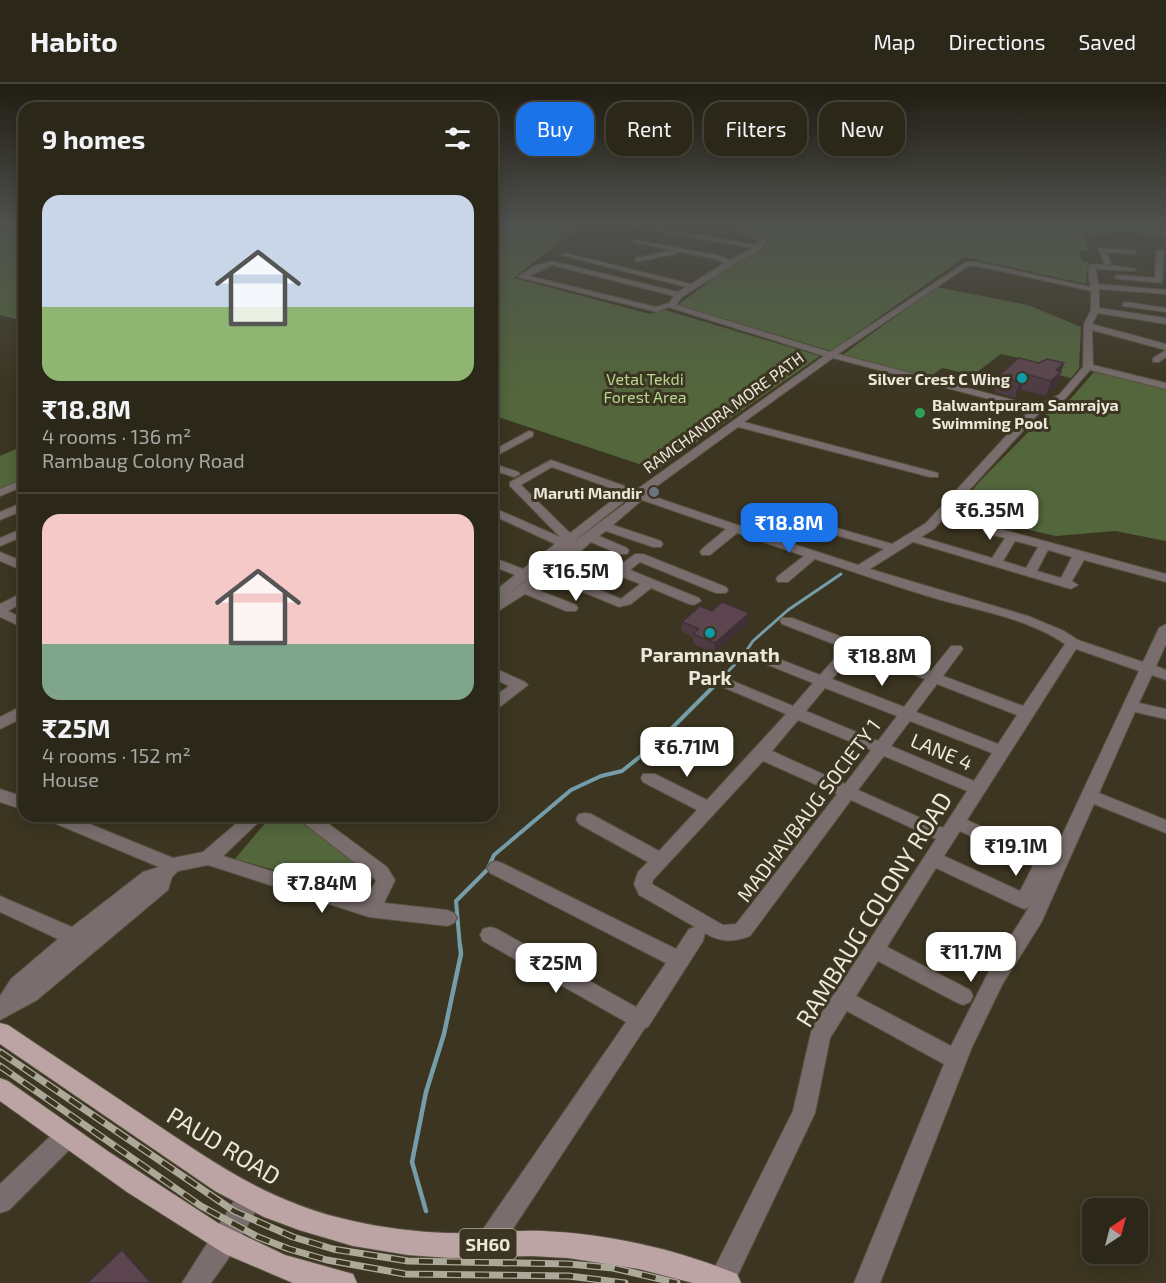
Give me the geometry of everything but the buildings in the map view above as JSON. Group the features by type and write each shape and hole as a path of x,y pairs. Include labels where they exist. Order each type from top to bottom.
{"main road":[{"name":"PAUD ROAD","path":"0,1032 250,1199 316,1224 388,1240 438,1245 544,1244 592,1248 636,1256 723,1282"},
{"path":"0,1088 66,1137 224,1243 281,1267 320,1279 344,1283"}],"street":[{"path":"534,280 657,310 669,305 679,295 705,280"},
{"path":"619,280 679,295"},
{"path":"676,280 698,285"},
{"path":"684,280 698,285"},
{"name":"RAMCHANDRA MORE PATH","path":"498,606 532,579 566,545 623,496 636,495 831,355 942,280"},
{"name":"RAMCHANDRA MORE PATH","path":"1047,280 1095,291"},
{"path":"1095,291 1119,280"},
{"path":"1095,291 1166,285"},
{"path":"1095,291 1166,292"},
{"path":"1095,291 1166,300"},
{"path":"1095,291 1107,302"},
{"path":"1095,291 1166,321"},
{"path":"860,569 930,526 1037,409 1062,397 1088,367 1088,327 1095,291"},
{"path":"1119,303 1166,310"},
{"path":"669,305 831,355 1037,409"},
{"path":"1088,327 1166,347"},
{"path":"1156,360 1166,353"},
{"path":"1088,367 1166,386"},
{"path":"736,423 934,475"},
{"path":"498,452 529,434"},
{"path":"566,545 514,484 551,463 636,495 735,528 1040,625 1062,634 1073,644 1166,675"},
{"path":"498,468 514,474"},
{"path":"0,493 18,487"},
{"name":"RAMCHANDRA MORE PATH","path":"498,597 532,579 566,545 590,537 636,501 636,495"},
{"path":"0,516 18,508"},
{"path":"498,514 694,602"},
{"path":"773,540 799,521 894,548"},
{"path":"604,526 657,544"},
{"path":"706,552 735,528"},
{"path":"989,530 1166,578"},
{"path":"0,542 18,534"},
{"path":"995,563 1011,536"},
{"path":"590,537 623,551"},
{"path":"912,538 1068,584 1080,554"},
{"path":"1029,573 1045,545"},
{"path":"783,579 814,554"},
{"path":"0,556 18,564"},
{"path":"621,571 639,557 721,590"},
{"path":"498,564 532,579 622,602 649,583"},
{"path":"532,579 571,608"},
{"path":"18,600 0,611 18,621"},
{"path":"787,621 1026,713"},
{"path":"867,1283 957,1060 995,979 1031,923 1166,628"},
{"name":"RAMBAUG COLONY ROAD","path":"723,1282 804,1113 820,1035 1026,713 1073,644"},
{"path":"585,819 661,860 761,753 852,647"},
{"name":"MADHAVBAUG SOCIETY 1","path":"661,860 644,880 646,890 719,932 733,934 743,930 956,649"},
{"path":"751,653 1001,752"},
{"path":"498,675 520,685 498,701"},
{"name":"LANE 4","path":"723,682 978,789"},
{"path":"1130,706 1166,714"},
{"path":"0,724 18,714"},
{"path":"761,753 847,792 1044,863 1024,901 933,859"},
{"path":"649,778 709,808"},
{"path":"1090,796 1166,827"},
{"path":"65,822 168,870"},
{"path":"2,1010 18,985 74,936 150,877 208,858 249,822"},
{"path":"321,822 380,872 386,880 383,889 369,909"},
{"path":"208,858 369,909 447,918"},
{"path":"496,868 679,960"},
{"path":"2,1010 30,994 161,885 168,870"},
{"path":"0,904 74,936"},
{"path":"488,1244 641,1020 696,935"},
{"path":"490,936 641,1020"},
{"path":"875,950 963,996"},
{"path":"843,999 957,1060"},
{"path":"0,1201 66,1137"},
{"path":"195,1283 224,1243 250,1199"}],"green space":[{"path":"0,280 18,280 18,320 0,315"},
{"name":"Vetal Tekdi Forest Area","path":"498,280 521,280 650,314 665,310 820,356 657,470 498,417"},
{"path":"711,280 932,280 831,351 678,305"},
{"path":"1068,280 1086,280 1086,284"},
{"path":"936,287 1028,305 1081,327 1079,368 1071,378 1017,365 1024,359 1001,354 973,375 942,368 927,379 841,356"},
{"path":"1094,372 1166,388 1166,541 1115,531 1056,536 953,513 980,481 1045,415 1066,404"},
{"path":"18,448 18,482 0,490 0,456"},
{"path":"266,822 300,822 375,875 363,895 235,859"}],"waterway":[{"path":"711,689 742,657 753,641 788,610 841,574"},
{"path":"460,947 456,901 487,870 494,855 571,790 601,776 622,771 657,743 711,689"},
{"path":"426,1211 412,1162 426,1092 444,1034 461,954 460,945"}],"railway":[{"path":"0,1052 234,1211 293,1237 333,1249 408,1261 569,1264 613,1268 677,1283"},
{"path":"0,1066 201,1206 258,1237 289,1249 327,1260 405,1274 569,1276 625,1283"}],"place":[{"name":"Silver Crest C Wing","path":"1022,378"},
{"name":"Balwantpuram Samrajya Swimming Pool","path":"920,413"},
{"name":"Maruti Mandir","path":"654,492"},
{"name":"Paramnavnath Park","path":"710,633"}]}
